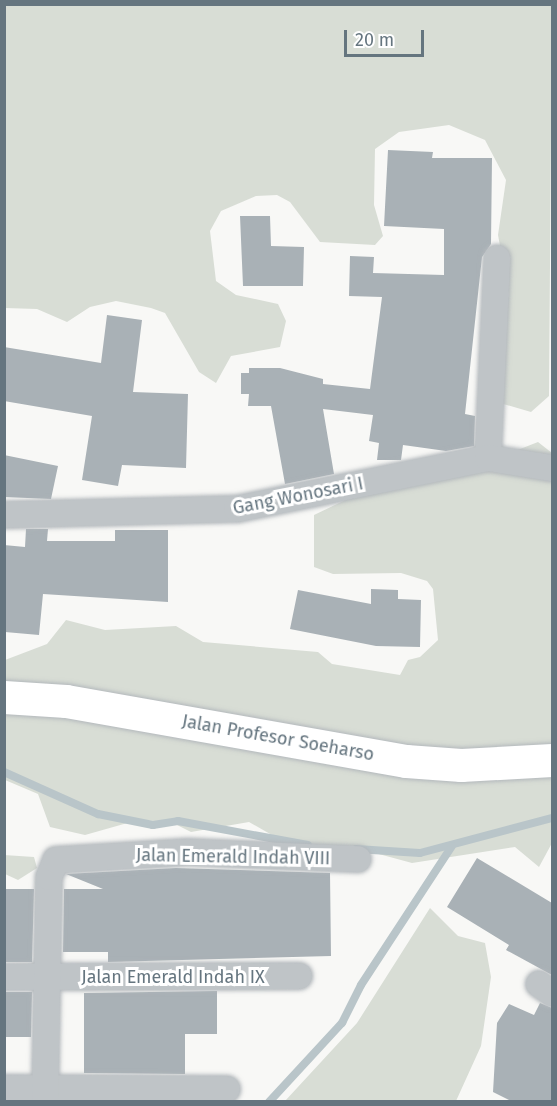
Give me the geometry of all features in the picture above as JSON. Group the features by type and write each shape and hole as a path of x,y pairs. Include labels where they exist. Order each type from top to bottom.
{"main road":[{"name":"Jalan Profesor Soeharso","path":"4,697 66,701 406,761 460,765 552,760"}],"street":[{"path":"488,458 497,258"},
{"name":"Gang Wonosari I","path":"4,515 237,509 488,458 552,468"},
{"name":"Jalan Emerald Indah VIII","path":"46,977 49,876 62,857 188,852 358,860"},
{"name":"Jalan Emerald Indah IX","path":"4,977 299,976"},
{"path":"45,1095 46,977"},
{"path":"4,1088 45,1095 227,1089"}],"shaded area":[{"path":"5,5 552,5 549,396 531,412 500,403 496,333 509,295 498,235 506,180 485,140 449,125 399,132 375,149 374,205 383,236 375,245 320,242 290,202 277,195 256,196 221,211 210,231 216,281 236,295 278,304 286,321 280,347 231,356 216,383 199,372 165,313 151,308 116,301 90,307 67,322 37,309 5,308"},
{"path":"538,442 552,453 552,843 539,867 515,847 412,863 364,850 291,846 249,822 191,832 171,822 138,820 85,835 50,827 38,794 5,780 5,660 47,644 66,620 105,630 176,626 203,642 318,652 332,664 400,675 408,660 420,657 438,640 433,589 427,581 401,573 333,574 314,567 314,515 362,492 495,459"},
{"path":"4,855 34,857 37,868 18,880 5,874"},
{"path":"430,908 458,936 485,943 491,977 481,1046 456,1101 285,1101 357,1023"}],"building":[{"path":"388,150 433,152 432,158 492,158 491,244 482,257 465,414 475,416 474,446 446,451 403,445 401,460 377,460 379,443 369,441 373,415 323,409 334,474 285,484 271,406 248,406 249,394 241,394 241,373 249,373 249,368 280,368 323,379 323,384 370,389 382,297 349,296 350,256 374,257 373,273 444,275 444,229 384,226"},
{"path":"240,216 270,216 271,246 304,247 303,286 243,286"},
{"path":"107,315 142,320 133,392 188,394 186,468 122,465 118,486 82,480 92,416 4,401 4,347 101,363"},
{"path":"4,455 58,466 51,499 4,497"},
{"path":"26,529 48,529 47,541 115,541 115,530 168,530 168,602 43,594 39,635 5,632 4,545 25,547"},
{"path":"371,589 398,590 398,599 421,600 420,647 376,646 290,629 298,590 371,604"},
{"path":"477,858 552,903 552,975 506,950 509,945 447,907"},
{"path":"176,868 330,873 331,956 108,962 108,952 63,952 64,889 103,889 66,874"},
{"path":"4,889 34,889 32,962 4,962"},
{"path":"217,991 217,1034 185,1034 185,1074 84,1073 84,993"},
{"path":"4,992 32,992 31,1037 4,1037"},
{"path":"540,1003 552,1008 552,1101 511,1101 493,1092 497,1023 509,1004 534,1015"}],"waterway":[{"path":"4,772 98,814 153,825 178,821 308,845"},
{"path":"356,849 420,853 552,818"},
{"path":"269,1102 342,1023 361,985 452,846"}]}
